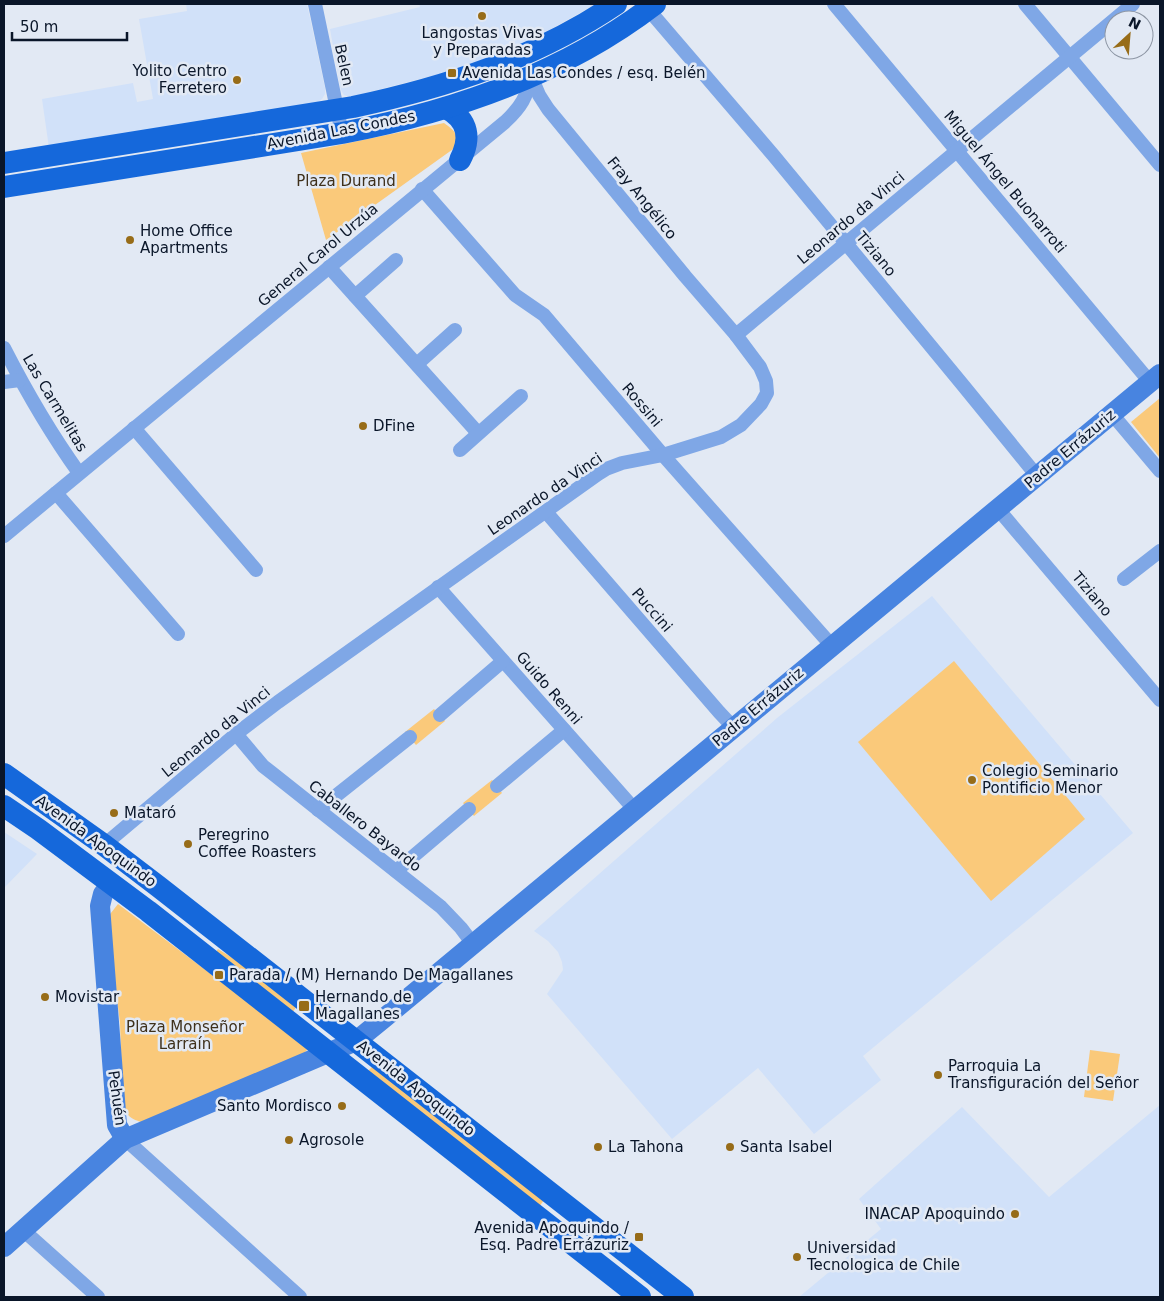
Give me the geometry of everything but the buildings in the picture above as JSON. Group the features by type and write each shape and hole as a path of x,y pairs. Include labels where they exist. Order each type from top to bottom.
{"main road":[{"name":"Avenida Las Condes","path":"4,163 337,109 408,94 472,76 525,55 602,14 616,4"},
{"name":"Avenida Las Condes","path":"4,187 342,133 446,108 476,98 553,66 592,46 634,20 651,6"},
{"path":"446,108 459,116 465,127 465,146 460,160"},
{"name":"Avenida Apoquindo","path":"4,774 104,845 682,1297"},
{"name":"Avenida Apoquindo","path":"4,806 112,884 640,1297"},
{"path":"112,884 115,881 125,879 158,887"}],"street":[{"name":"Belen","path":"315,4 342,133"},
{"name":"Miguel Ángel Buonarroti","path":"834,4 957,150 1155,378"},
{"path":"1026,4 1160,165"},
{"name":"Leonardo da Vinci","path":"104,845 236,734 278,702 606,469 622,463 663,455 721,437 741,424 761,404 767,392 766,382 760,367 736,335 1133,4"},
{"name":"Tiziano","path":"651,6 1037,476"},
{"name":"General Carol Urzúa","path":"4,536 515,113 525,99 531,76"},
{"name":"Fray Angélico","path":"531,76 548,109 736,335"},
{"name":"Rossini","path":"422,189 515,295 544,315 663,455 832,646"},
{"path":"355,296 396,260"},
{"path":"329,267 478,433"},
{"path":"417,364 455,330"},
{"name":"Las Carmelitas","path":"4,348 20,380 79,473"},
{"name":"Padre Errázuriz","path":"356,1041 1155,378"},
{"path":"4,382 20,380"},
{"path":"460,450 520,396"},
{"path":"1112,414 1160,471"},
{"path":"134,428 256,570"},
{"path":"56,493 178,634"},
{"name":"Tiziano","path":"998,508 1160,700"},
{"name":"Puccini","path":"546,512 734,728"},
{"path":"1124,579 1160,550"},
{"name":"Guido Renni","path":"438,587 635,810"},
{"path":"440,715 504,661"},
{"path":"497,786 564,730"},
{"name":"Caballero Bayardo","path":"236,734 263,766 441,907 473,944"},
{"path":"318,810 410,738"},
{"path":"396,871 469,809"},
{"name":"Pehuén","path":"112,884 103,894 100,906 117,1125 125,1139 300,1297"},
{"path":"4,1247 125,1139 356,1041"},
{"path":"23,1230 98,1297"}],"shaded area":[{"path":"186,4 307,4 325,88 325,94 322,99 318,102 49,148 42,99 133,83 137,102 153,99 139,19 187,11"},
{"path":"419,4 596,4 531,40 492,57 451,71 350,97 344,95 341,90 330,29 420,7"},
{"name":"Colegio Seminario Pontificio Menor","path":"932,596 1133,833 863,1056 881,1080 814,1134 758,1068 672,1139 547,994 563,970 562,962 558,952 548,941 534,931 777,718"},
{"path":"4,832 37,854 4,888"},
{"name":"INACAP Apoquindo","path":"1160,1105 1160,1297 799,1297 881,1229 859,1199 962,1107 1049,1197"}],"green space":[{"name":"Plaza Durand","path":"444,123 455,133 457,138 456,147 326,240 301,153"},
{"path":"1160,398 1160,458 1131,422"},
{"name":"Colegio Seminario Pontificio Menor","path":"954,661 1085,819 991,901 858,742"},
{"path":"434,709 445,721 416,745 405,732"},
{"path":"492,780 502,793 474,816 463,803"},
{"name":"Plaza Monseñor Larraín","path":"118,904 309,1048 302,1055 141,1122 131,1118 123,1105 120,1023 107,918"},
{"path":"218,949 247,967 297,1006 292,1013 216,952"},
{"path":"1090,1050 1120,1054 1113,1101 1084,1097"},
{"path":"374,1065 544,1200 539,1207 368,1071"}],"place":[{"name":"Langostas Vivas y Preparadas","path":"482,16"},
{"name":"Avenida Las Condes / esq. Belén","path":"452,73"},
{"name":"Yolito Centro Ferretero","path":"237,80"},
{"name":"Home Office Apartments","path":"130,240"},
{"name":"DFine","path":"363,426"},
{"name":"Colegio Seminario Pontificio Menor","path":"972,780"},
{"name":"Mataró","path":"114,813"},
{"name":"Peregrino Coffee Roasters","path":"188,844"},
{"name":"Parada / (M) Hernando De Magallanes","path":"219,975"},
{"name":"Movistar","path":"45,997"},
{"name":"Hernando de Magallanes","path":"304,1006"},
{"name":"Parroquia La Transfiguración del Señor","path":"938,1075"},
{"name":"Santo Mordisco","path":"342,1106"},
{"name":"Agrosole","path":"289,1140"},
{"name":"La Tahona","path":"598,1147"},
{"name":"Santa Isabel","path":"730,1147"},
{"name":"INACAP Apoquindo","path":"1015,1214"},
{"name":"Avenida Apoquindo / Esq. Padre Errázuriz","path":"639,1237"},
{"name":"Universidad Tecnologica de Chile","path":"797,1257"}]}
